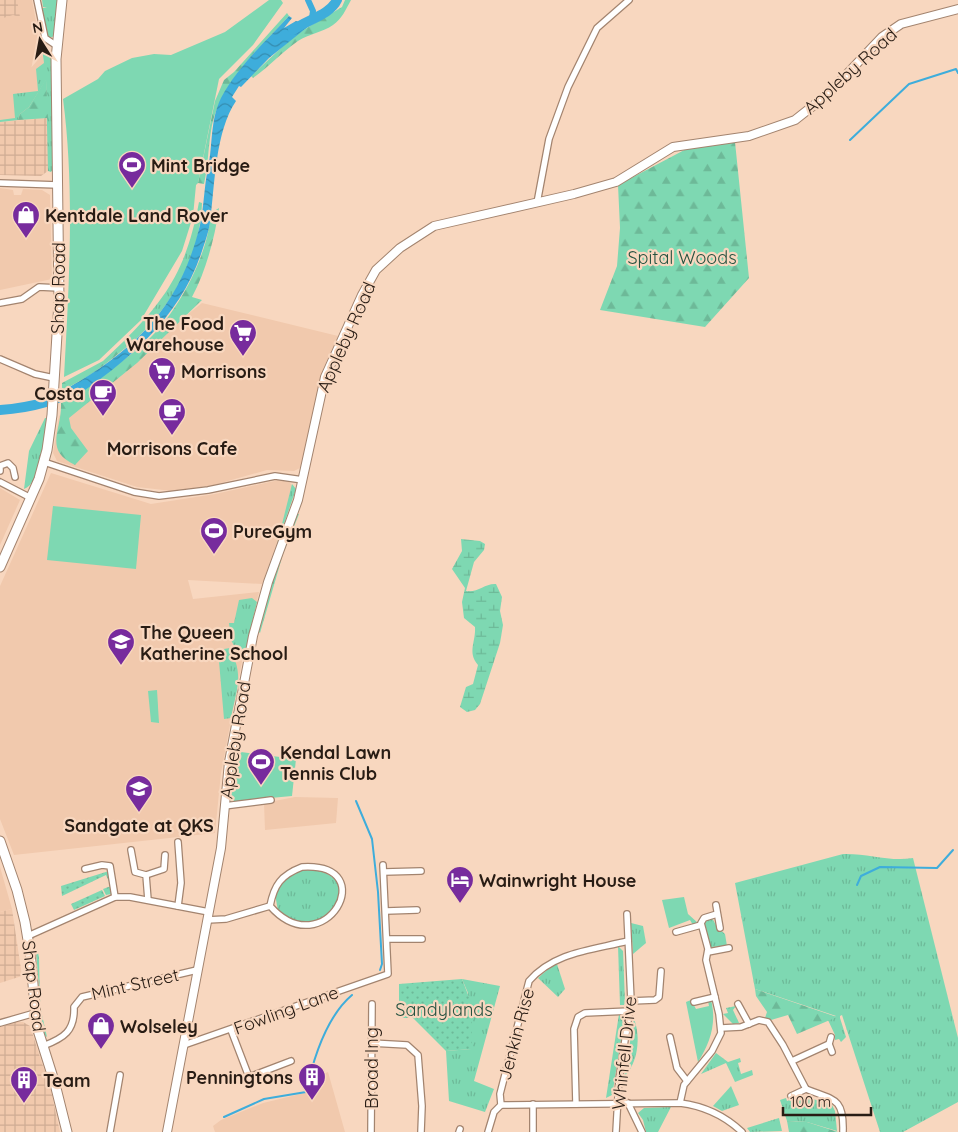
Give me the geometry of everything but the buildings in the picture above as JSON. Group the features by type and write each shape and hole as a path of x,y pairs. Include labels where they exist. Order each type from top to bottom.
{"highway":[{"name":"Shap Road","path":"0,566 31,498 44,462 54,393 59,288 57,46 62,0"},
{"name":"Shap Road","path":"0,841 17,890 28,936 35,1013 42,1046 55,1084 67,1132"}],"main road":[{"name":"Appleby Road","path":"167,1132 221,848 224,806 234,731 253,636 268,582 293,516 303,480 325,378 362,295 376,270 400,248 434,226 537,203 616,182 673,147 750,136 795,120 828,94 882,37 901,24 958,9"}],"street":[{"path":"37,0 44,34 49,42 57,46"},
{"path":"537,203 550,139 568,87 597,28 628,0"},
{"path":"0,183 58,185"},
{"path":"0,304 22,299 39,287 59,288"},
{"path":"0,358 35,374 54,378"},
{"path":"44,462 134,492 158,496 208,490 275,476 303,480"},
{"path":"0,471 0,466 8,464 13,468 15,477"},
{"path":"0,482 31,498"},
{"path":"224,806 271,800"},
{"path":"178,842 182,883 178,906"},
{"path":"131,850 135,872 146,875 164,870 165,855"},
{"path":"85,869 102,865 110,866 115,897"},
{"path":"302,867 327,869 337,876 344,892 339,908 322,922 306,926 286,921 270,906 272,892 278,882 284,875 302,867"},
{"path":"421,871 384,868 387,939 422,939"},
{"path":"146,875 148,900"},
{"path":"28,936 115,897 148,900 226,919 270,906"},
{"path":"716,905 720,928"},
{"path":"386,911 417,910"},
{"name":"Whinfell Drive","path":"616,1132 631,1001 627,914"},
{"path":"680,1103 682,1089 715,1047 721,1028 706,960 708,952 701,925 704,918 717,914"},
{"path":"676,932 701,925"},
{"name":"Fowling Lane","path":"184,1046 388,974 387,939"},
{"name":"Jenkin Rise","path":"488,1132 494,1112 500,1105 500,1094 529,981 540,968 557,959 628,941"},
{"path":"708,952 729,948"},
{"name":"Mint Street","path":"42,1046 58,1039 70,1029 74,1020 74,1007 82,996 197,970"},
{"path":"631,1001 655,1000 659,997 661,971"},
{"path":"694,1002 715,997"},
{"name":"Broad Ing","path":"371,1132 372,1004"},
{"path":"738,1004 748,1024"},
{"path":"576,1104 574,1029 578,1017 585,1013 630,1011"},
{"path":"0,1023 35,1013"},
{"path":"721,1028 741,1027 759,1020 768,1022 792,1061 806,1089"},
{"path":"231,1030 249,1077 291,1061"},
{"path":"670,1036 678,1068 687,1081"},
{"path":"792,1061 829,1044 832,1041 831,1037"},
{"path":"371,1043 407,1045 418,1055 422,1106 421,1132"},
{"path":"829,1044 832,1052"},
{"path":"110,1132 120,1075"},
{"path":"791,1096 806,1089 834,1098 842,1109 843,1131"},
{"path":"834,1098 838,1091"},
{"path":"628,1103 642,1132"},
{"path":"500,1105 680,1103 702,1107 720,1115 742,1132"},
{"path":"532,1104 533,1132"}],"shaded area":[{"path":"0,0 32,0 45,68 48,118 0,122"},
{"path":"0,0 17,0 20,17 13,15 0,19"},
{"path":"48,118 48,171 41,176 0,175 0,122"},
{"name":"Kentdale Land Rover","path":"0,188 13,190 14,195 21,195 23,189 42,190 50,195 52,279 0,290"},
{"path":"202,303 338,336 324,367 302,467 294,471 267,470 214,485 172,491 137,487 57,461 53,453 59,416"},
{"name":"The Queen Katherine School","path":"51,473 151,504 215,494 279,480 289,482 296,489 262,584 188,580 193,599 259,592 244,651 221,773 215,833 14,855 0,819 0,586"},
{"path":"0,488 20,500 0,545"},
{"path":"295,797 338,798 336,823 265,830 264,803"},
{"path":"0,867 12,909 0,912"},
{"path":"12,909 22,976 0,983 0,912"},
{"path":"15,1022 23,1022 30,1026 51,1091 60,1132 0,1132 0,1027"},
{"path":"328,1072 345,1132 215,1132 213,1126 221,1120 263,1103 313,1091 316,1077"}],"green space":[{"path":"42,0 58,0 54,36 50,38 47,36 42,8 47,8 43,7"},
{"name":"Mint Bridge","path":"269,0 281,0 283,3 253,45 219,79 198,183 196,185 193,216 182,251 141,320 99,360 64,377 70,203 67,133 63,99 98,79 105,71 132,58 154,54 171,55 225,32"},
{"path":"345,0 351,0 344,14 336,23 298,41 259,74 253,78 251,76 295,35 342,7"},
{"path":"287,13 289,16 241,68 222,98 215,114 211,131 204,184 198,183 215,101 224,80 234,72"},
{"path":"40,35 53,60 53,169 51,172 48,171 46,80 29,107 20,114 18,120 0,122 0,120 15,118 13,94 38,91 36,69 44,63"},
{"path":"46,79 48,118 18,120 20,114 29,107"},
{"name":"Spital Woods","path":"735,142 749,278 705,327 600,310 617,266 620,228 618,185 690,147"},
{"path":"199,202 202,203 196,244 180,282 157,316 128,346 124,341 153,309 174,279 189,244"},
{"path":"219,208 209,254 202,276 192,297 202,300 137,363 69,418 71,428 88,451 75,465 59,453 57,446 56,439 61,403 71,400 119,364 159,329 190,282 204,247 211,213"},
{"path":"124,341 128,346 112,359 88,376 62,390 62,383 103,361"},
{"path":"45,418 47,418 45,435 38,469 30,485 24,489 29,451"},
{"path":"292,484 296,489 277,544"},
{"path":"53,506 141,515 136,569 47,560"},
{"path":"297,514 299,514 283,554 260,633 258,631 266,599"},
{"path":"461,539 480,541 485,544 484,550 474,562 466,591 474,591 496,584 502,597 500,611 503,625 500,643 480,704 475,710 467,712 460,707 466,687 473,684 478,665 472,651 475,627 464,618 462,602 465,588 452,569 462,551"},
{"path":"252,598 257,602 244,656 240,657 231,640 229,623 234,623 239,600"},
{"path":"230,648 237,667 238,682 231,718 224,719 218,650"},
{"path":"157,690 159,723 151,722 148,691"},
{"name":"Kendal Lawn Tennis Club","path":"241,752 296,759 292,796 228,802 234,754"},
{"path":"843,854 896,859 913,858 958,1038 958,1102 903,1132 880,1132 842,1015 840,1018 846,1037 841,1042 839,1039 835,1040 835,1035 828,1020 836,1016 755,989 735,883"},
{"path":"307,869 327,874 337,882 341,892 338,902 330,912 320,919 307,923 295,921 278,911 275,894 288,877 296,872"},
{"path":"109,871 110,884 106,875 62,896 61,886"},
{"path":"110,886 111,894 106,895 103,889"},
{"path":"102,890 105,896 74,910 71,904"},
{"path":"684,897 688,914 698,923 693,925 690,920 669,928 662,900"},
{"path":"712,918 717,927 725,934 727,946 711,947 704,924"},
{"path":"631,923 643,926 646,943 633,954"},
{"path":"35,940 39,957 40,996"},
{"path":"618,946 623,951 624,1005 620,1005"},
{"path":"557,964 565,989 558,997 538,978"},
{"path":"462,979 500,986 474,1081 494,1089 485,1112 449,1101 446,1051 471,1049 468,993"},
{"name":"Sandylands","path":"462,979 472,1005 472,1049 446,1051 413,1018 399,1018 399,984"},
{"path":"755,989 837,1017 797,1034 788,1015 771,1020 765,1018 767,1012 756,996"},
{"path":"691,1000 696,1009 709,1006 708,1001 711,1000 713,1008 713,1025 709,1040 698,1062 686,1002"},
{"path":"736,1006 733,1010 739,1023 733,1024 723,1014 728,1013 726,1008"},
{"path":"41,1010 47,1037 43,1034"},
{"path":"619,1014 624,1020 612,1095 606,1098"},
{"path":"634,1019 638,1042 637,1050 632,1065 624,1077"},
{"path":"716,1053 728,1062 740,1058 741,1062 738,1063 741,1074 752,1070 753,1075 735,1082 726,1063 701,1074"},
{"path":"731,1086 739,1105 722,1111 713,1106"},
{"path":"786,1098 787,1101 792,1099 794,1102 810,1098 832,1105 835,1111 837,1131 807,1122 787,1121 780,1100"},
{"path":"671,1107 658,1132 646,1132 643,1120 638,1113 644,1108"},
{"path":"779,1118 782,1131 750,1132 747,1128"},
{"path":"787,1121 807,1122 838,1132 789,1132"}],"water":[{"path":"289,16 292,18 284,28 296,21 310,25 269,58 241,87 239,86 232,97 236,101 229,114 220,143 208,233 192,275 180,297 150,336 112,370 71,400 68,388 93,373 136,340 168,301 192,253 200,225 217,106 235,75"}],"waterway":[{"path":"308,0 313,11 312,18"},
{"path":"293,30 329,10 337,0"},
{"path":"850,140 909,84 956,69 958,73"},
{"path":"0,410 21,408 41,403 61,397 80,387"},
{"path":"356,801 372,839 378,892 382,964 380,970"},
{"path":"857,885 861,876 880,867 937,868 953,850"},
{"path":"224,1117 264,1099 306,1092 312,1066 328,1027 343,1004 352,995"}],"place":[{"name":"Mint Bridge","path":"132,189"},
{"name":"Kentdale Land Rover","path":"26,239"},
{"name":"The Food Warehouse","path":"243,357"},
{"name":"Morrisons","path":"162,395"},
{"name":"Costa","path":"103,417"},
{"name":"Morrisons Cafe","path":"172,436"},
{"name":"PureGym","path":"214,555"},
{"name":"The Queen Katherine School","path":"121,666"},
{"name":"Kendal Lawn Tennis Club","path":"261,786"},
{"name":"Sandgate at QKS","path":"139,813"},
{"name":"Wainwright House","path":"460,904"},
{"name":"Wolseley","path":"101,1050"},
{"name":"Penningtons","path":"312,1101"},
{"name":"Team","path":"24,1104"}]}
